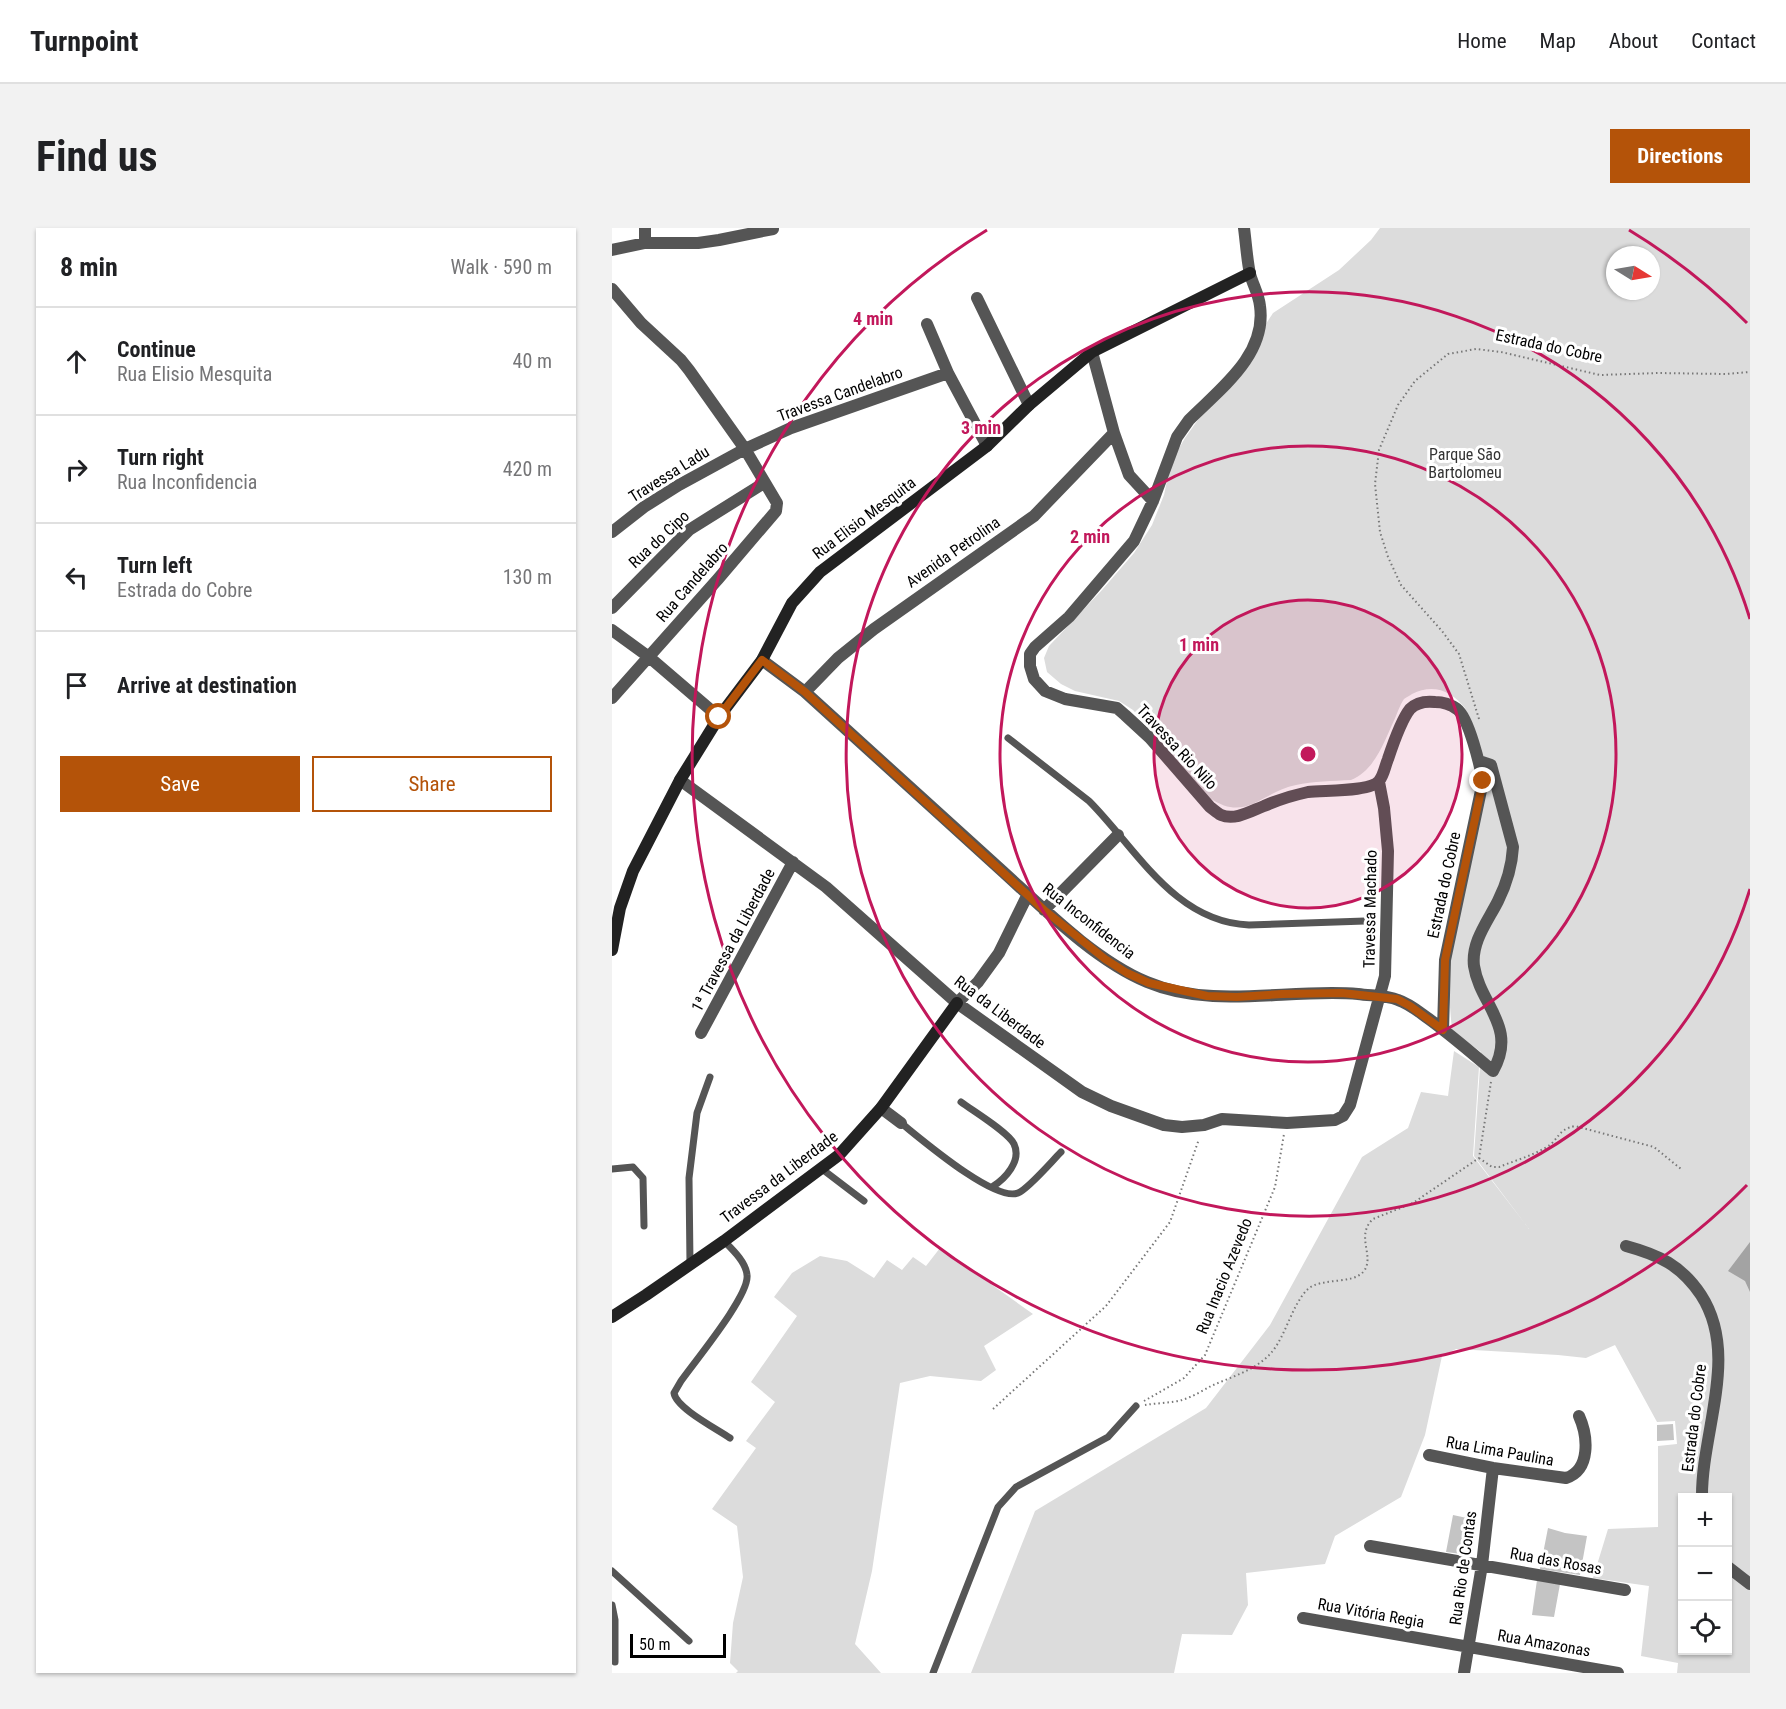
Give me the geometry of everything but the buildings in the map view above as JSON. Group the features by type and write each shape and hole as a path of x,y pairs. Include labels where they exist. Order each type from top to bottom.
{"street":[{"path":"645,228 645,243"},
{"path":"1244,228 1250,273"},
{"path":"612,250 645,243 698,243 773,229"},
{"name":"Rua Elisio Mesquita","path":"612,950 616,906 680,780 719,717 762,660 792,603 820,572 987,446 1029,405 1092,352 1250,273"},
{"name":"Travessa Rio Nilo","path":"1250,273 1260,304 1261,321 1258,336 1241,368 1183,428 1134,541 1069,617 1030,654 1030,666 1034,679 1045,691 1065,699 1117,708 1150,738 1210,807 1221,815 1239,816 1305,793 1372,786 1379,782"},
{"path":"612,289 641,323 689,369 745,449 764,483"},
{"path":"977,298 1029,405"},
{"path":"927,324 948,373 987,446"},
{"path":"1092,352 1114,433 1129,475 1153,501"},
{"name":"Travessa Candelabro","path":"745,449 791,428 948,373"},
{"name":"Avenida Petrolina","path":"805,692 838,658 874,629 1034,516 1114,433"},
{"name":"Travessa Ladu","path":"612,532 644,507 711,466 745,449"},
{"name":"Rua do Cipo","path":"612,608 689,530 764,483"},
{"name":"Rua Candelabro","path":"612,698 776,511 776,500 764,483"},
{"path":"612,630 649,657 719,717"},
{"name":"Rua Inconfidencia","path":"762,660 805,692 1044,910 1105,959 1127,973 1149,983 1207,996 1342,993 1397,999 1443,1030 1493,1071"},
{"path":"1379,782 1410,710 1418,703 1431,701 1445,702 1458,709 1464,718 1479,761 1491,765 1513,847 1512,860 1499,899 1482,930 1475,950 1474,964 1479,984 1496,1015 1501,1036 1497,1063 1493,1071"},
{"name":"Estrada do Cobre","path":"1443,1030 1445,960 1483,781 1479,761"},
{"name":"Rua da Liberdade","path":"680,780 826,887 957,1003 1082,1092 1111,1106 1164,1125 1182,1127 1204,1125 1222,1119 1287,1123 1335,1120 1343,1116 1350,1105"},
{"name":"Travessa Machado","path":"1350,1105 1380,997 1387,954 1388,851 1379,782"},
{"path":"1044,910 1118,835"},
{"name":"1ª Travessa da Liberdade","path":"701,1034 793,862"},
{"path":"957,1003 978,982 999,953 1028,894"},
{"name":"Travessa da Liberdade","path":"612,1317 822,1169 852,1143 881,1108 957,1003"},
{"path":"881,1108 901,1123"},
{"name":"Estrada do Cobre","path":"1626,1246 1652,1253 1683,1272 1695,1286 1713,1318 1717,1336 1717,1380 1702,1493"},
{"name":"Rua Lima Paulina","path":"1429,1455 1557,1478 1574,1476 1580,1470 1585,1454 1584,1432 1579,1416"},
{"name":"Rua Rio de Contas","path":"1464,1673 1482,1565 1493,1468"},
{"name":"Rua das Rosas","path":"1370,1546 1625,1590"},
{"path":"1732,1570 1750,1584"},
{"name":"Rua Vitória Regia","path":"1303,1618 1468,1647"},
{"name":"Rua Amazonas","path":"1468,1647 1616,1672"}],"lane":[{"path":"1008,738 1089,801 1141,862 1169,889 1203,914 1234,925 1249,926 1365,921"},
{"path":"690,1264 689,1178 698,1113 710,1077"},
{"path":"961,1102 1007,1136 1014,1144 1016,1154 1013,1163 1007,1174 992,1187"},
{"path":"901,1123 957,1166 1008,1194 1018,1193 1025,1188 1061,1152"},
{"path":"612,1169 633,1167 644,1178 644,1226"},
{"path":"822,1169 864,1202"},
{"path":"724,1240 745,1267 747,1283 740,1299 674,1393 677,1401 688,1410 730,1438"},
{"path":"933,1673 998,1507 1016,1487 1108,1437 1136,1406"},
{"path":"612,1570 689,1641"},
{"path":"612,1605 615,1620 615,1662"}],"path":[{"name":"Estrada do Cobre","path":"1479,721 1459,654 1401,585 1380,532 1375,484 1378,450 1398,405 1415,381 1448,354 1476,349 1501,352 1600,375 1750,372"},
{"path":"1136,1406 1181,1400 1255,1367 1271,1353 1309,1288 1316,1284 1363,1273 1367,1266 1366,1228 1373,1219 1413,1203 1479,1158 1493,1071"},
{"name":"Rua Inacio Azevedo","path":"1136,1406 1184,1378 1205,1355 1275,1186 1287,1123"},
{"path":"993,1409 1106,1306 1170,1222 1204,1125"},
{"path":"1479,1158 1492,1167 1499,1167 1546,1148 1565,1128 1575,1126 1654,1147 1681,1169"}],"green space":[{"name":"Parque São Bartolomeu","path":"1380,228 1750,228 1750,1673 1677,1673 1678,1663 1641,1656 1649,1586 1593,1578 1608,1529 1658,1527 1658,1446 1677,1444 1675,1421 1657,1422 1615,1345 1586,1358 1456,1349 1442,1356 1425,1435 1401,1497 1335,1536 1325,1564 1246,1573 1248,1605 1232,1635 1182,1634 1174,1673 971,1673 1035,1511 1206,1408 1270,1325 1362,1157 1408,1128 1421,1092 1448,1096 1454,1051 1479,1067 1473,1156 1529,1229 1474,1156 1481,1052 1452,1031 1447,971 1487,777 1465,708 1460,702 1442,690 1427,689 1412,694 1403,701 1379,753 1360,775 1351,780 1296,785 1253,804 1234,808 1210,798 1133,710 1119,701 1075,691 1061,684 1047,672 1044,658 1049,646 1134,553 1152,525 1164,495 1171,462 1185,438 1273,313 1339,270 1371,240"},
{"path":"940,1248 1033,1314 984,1346 996,1370 981,1381 930,1376 900,1383 872,1571 855,1644 881,1673 736,1673 738,1671 730,1663 733,1623 743,1577 737,1526 712,1509 756,1448 746,1441 775,1402 751,1382 797,1316 774,1297 792,1273 820,1256 847,1261 874,1278 887,1260 902,1270 913,1257 926,1266"}],"shaded area":[{"path":"1750,1242 1750,1292 1745,1281 1728,1271"}],"route":[{"path":"719,717 762,660 805,692 1044,910 1105,959 1149,983 1207,996 1342,993 1397,999 1443,1030 1445,960 1483,781"}]}
